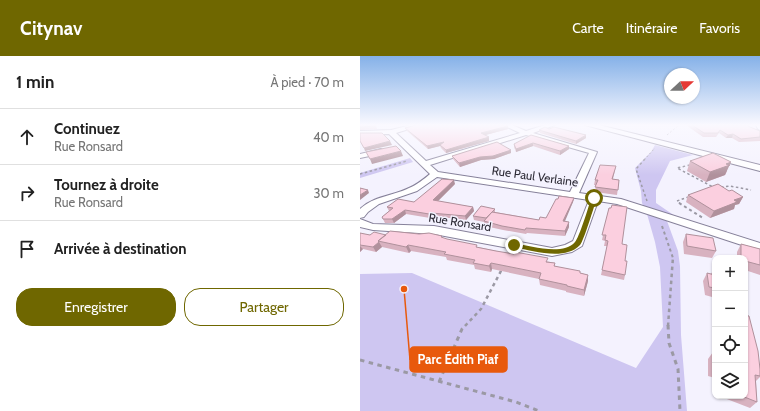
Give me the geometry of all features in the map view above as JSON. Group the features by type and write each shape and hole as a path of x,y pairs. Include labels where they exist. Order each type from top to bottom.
{"street":[{"path":"360,215 363,210 372,204 422,185 434,174 421,161 397,147 395,142"},
{"path":"421,161 494,142"},
{"path":"556,142 593,152 573,195"},
{"path":"655,142 760,168"},
{"path":"360,156 397,147"},
{"name":"Rue Paul Verlaine","path":"434,174 594,198 618,200 760,247"},
{"name":"Rue Ronsard","path":"360,222 361,224 373,227 434,230 552,252 568,249 578,243 594,198"}],"path":[{"path":"648,205 647,197 636,169 658,144"},
{"path":"360,174 421,161"},
{"path":"690,165 677,168 714,188 713,190"},
{"path":"719,187 730,186 751,190"},
{"path":"692,196 677,201 710,223 708,230"},
{"path":"659,219 673,257 668,336 678,368 680,411"},
{"path":"439,382 462,329 481,309 504,265"},
{"path":"360,360 516,402 539,411"}],"shaded area":[{"path":"655,145 693,155 670,161 656,190 656,203 675,216 667,221 678,251 680,266 681,335 687,411 360,411 360,274 412,273 636,368 663,327 660,267 655,242 647,214 642,203 641,191 635,168 651,152"},
{"path":"410,158 413,162 360,178 360,173"}],"building":[{"path":"360,142 388,142 364,148"},
{"path":"422,142 474,142 446,150 440,145 444,142 427,146"},
{"path":"497,142 511,150 493,156 480,157 459,163 452,156"},
{"path":"519,142 554,142 569,146 560,151 533,143 516,149 514,144"},
{"path":"396,146 401,151 370,159 366,152"},
{"path":"713,153 731,162 726,164 730,165 710,172 690,161"},
{"path":"600,165 616,166 612,179 619,180 618,190 595,187 598,180 595,180"},
{"path":"442,179 454,180 433,200 473,207 465,216 429,214 405,210 392,219 383,219 382,217 393,208 387,207 398,199 414,202"},
{"path":"718,184 743,197 734,200 737,202 714,211 688,195"},
{"path":"360,188 368,190 360,195"},
{"path":"559,196 574,198 563,221 569,222 565,231 526,228 525,230 484,221 492,212 539,220 540,217 546,218"},
{"path":"612,205 627,207 622,244 627,245 625,275 602,270 608,241 605,240 606,235 602,235 609,208 611,208"},
{"path":"481,206 495,209 486,218 473,216"},
{"path":"390,231 419,234 429,233 442,236 441,237 447,239 477,245 476,247 548,258 546,262 555,263 554,266 580,271 580,273 588,275 584,290 539,279 541,273 491,263 489,266 473,263 475,260 444,254 446,252 408,245 406,247 378,241"},
{"path":"374,232 386,235 373,247 360,245 360,233 370,235"},
{"path":"686,234 713,238 716,251 687,246"},
{"path":"741,244 760,249 760,265 748,262 748,255 741,255"},
{"path":"707,273 712,274 712,288 709,287"},
{"path":"748,316 758,351 760,369 760,376 755,375 757,402 748,398"}],"place":[{"name":"Parc Édith Piaf","path":"404,289"}],"route":[{"path":"514,245 552,252 568,249 578,243 594,198"}]}
